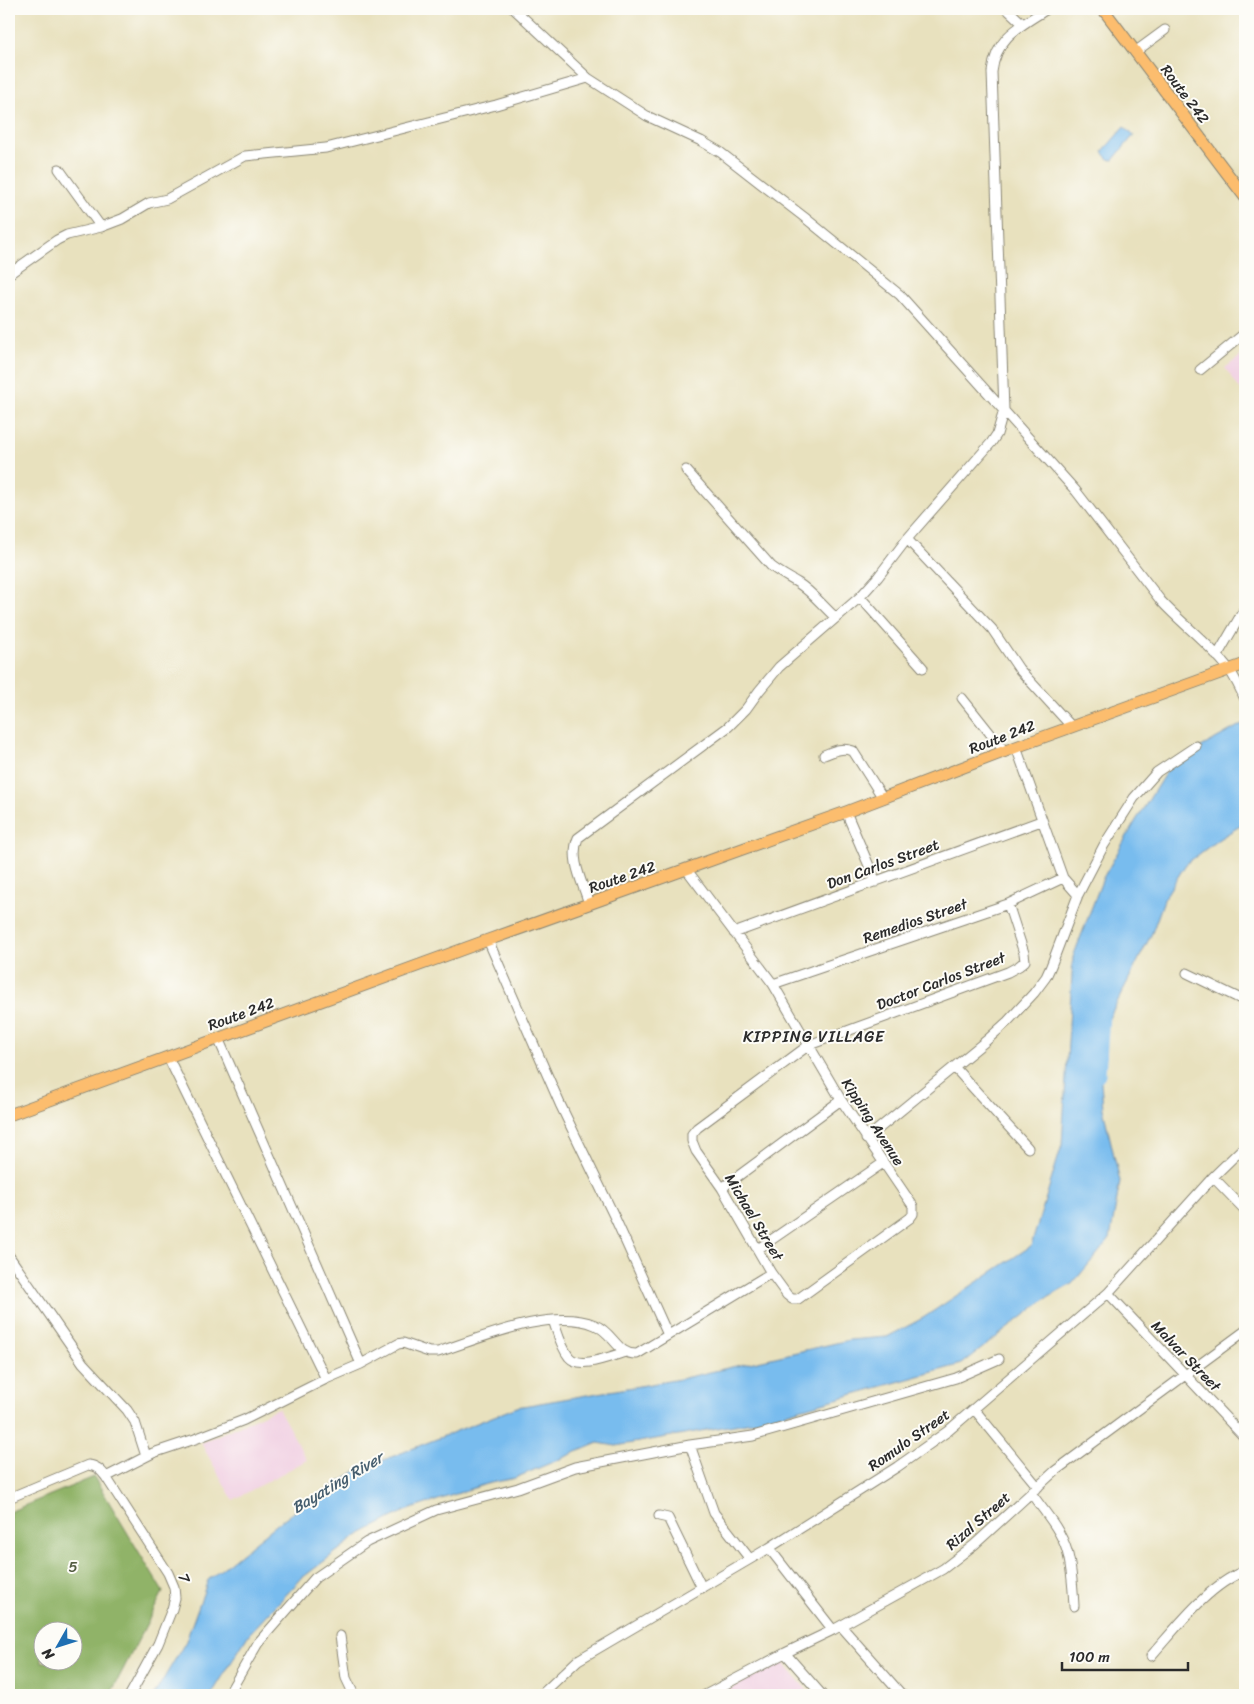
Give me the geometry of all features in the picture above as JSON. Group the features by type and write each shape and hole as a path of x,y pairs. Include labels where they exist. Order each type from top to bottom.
{"main road":[{"name":"Route 242","path":"1103,9 1245,197"},
{"name":"Route 242","path":"9,1115 488,940 846,812 1245,664"}],"street":[{"path":"514,9 588,78 647,116 711,146 804,217 900,295 1076,491 1161,601 1229,669 1245,699"},
{"path":"1007,9 1022,24"},
{"path":"589,904 574,857 574,847 578,838 728,727 746,709 758,691 779,667 860,596 878,577 907,539 997,434 1004,410 993,58 1005,38 1022,24 1047,9"},
{"path":"1242,9 1245,12"},
{"path":"1135,52 1165,30"},
{"path":"9,274 67,235 122,220 149,203 167,199 244,156 326,148 496,105 588,78"},
{"path":"59,169 101,227"},
{"path":"1200,370 1245,333"},
{"path":"686,470 771,566 780,574 798,583 835,617"},
{"path":"907,539 992,629 1019,669 1072,727"},
{"path":"860,596 923,668"},
{"path":"1217,656 1245,608"},
{"path":"962,698 1011,750 1063,878 1078,895"},
{"path":"866,1139 1008,1022 1034,993 1046,977 1051,966 1078,895 1104,845 1134,798 1157,772 1196,746"},
{"path":"824,755 840,749 847,748 853,750 883,798"},
{"path":"846,812 876,882"},
{"name":"Don Carlos Street","path":"734,933 1041,821"},
{"path":"687,870 734,933"},
{"name":"Remedios Street","path":"773,984 1008,904 1063,878"},
{"name":"Doctor Carlos Street","path":"809,1045 952,993 1019,966 1025,961 1024,953 1008,904"},
{"name":"Kipping Avenue","path":"734,933 773,984 841,1100 913,1206 913,1214 910,1218 798,1299"},
{"path":"488,940 560,1104 615,1218 668,1335"},
{"path":"1187,973 1245,1001"},
{"path":"218,1038 361,1364"},
{"name":"Michael Street","path":"798,1299 792,1299 787,1295 771,1273 722,1188 696,1151 692,1141 692,1134 697,1128 809,1045"},
{"path":"168,1057 326,1379"},
{"path":"954,1068 1028,1148"},
{"path":"722,1188 841,1100"},
{"name":"Romulo Street","path":"541,1695 578,1660 769,1548 897,1467 948,1431 1108,1293 1212,1178 1245,1146"},
{"path":"758,1249 883,1163"},
{"path":"1212,1178 1245,1210"},
{"path":"9,1256 83,1362 127,1410 135,1422 146,1456"},
{"path":"9,1498 88,1465 100,1469 106,1477 146,1456 244,1420 403,1343 429,1352 438,1352 544,1320 565,1319 593,1324 610,1335 626,1352 637,1354 771,1273"},
{"name":"Malvar Street","path":"1108,1293 1245,1438"},
{"path":"553,1320 565,1352 570,1359 581,1363 600,1360 626,1352"},
{"name":"Rizal Street","path":"705,1695 837,1628 943,1569 974,1545 1056,1471 1245,1331"},
{"path":"228,1695 258,1643 316,1578 367,1542 436,1510 518,1488 574,1467 690,1445 752,1436 956,1378 999,1359"},
{"path":"974,1409 1034,1490 1057,1530 1067,1550 1072,1574 1074,1606"},
{"path":"690,1445 714,1513 750,1559"},
{"name":"7","path":"106,1477 168,1573 174,1587 175,1598 158,1644 130,1695"},
{"path":"659,1516 668,1518 702,1588"},
{"path":"769,1548 837,1628 902,1695"},
{"path":"1151,1656 1201,1601 1221,1585 1245,1571"},
{"path":"340,1636 346,1678 354,1695"},
{"path":"785,1653 822,1695"},
{"path":"1240,1695 1245,1694"}],"shaded area":[{"path":"1245,353 1245,396 1225,368"},
{"path":"278,1408 307,1460 233,1500 201,1443"},
{"path":"783,1662 811,1695 726,1695 724,1692"}],"green space":[{"name":"5","path":"94,1477 163,1592 110,1695 88,1695 72,1687 68,1695 9,1695 9,1512"}],"water":[{"path":"1124,127 1134,135 1113,160 1110,159 1103,151"},
{"path":"1245,724 1245,823 1219,839 1186,864 1165,897 1152,933 1098,1040 1103,1109 1120,1181 1110,1239 1072,1284 1044,1300 962,1364 757,1421 616,1446 598,1443 515,1478 486,1484 405,1511 357,1536 302,1578 249,1634 211,1695 154,1695 186,1641 208,1580 285,1518 356,1471 517,1407 680,1379 849,1340 887,1337 923,1318 1031,1246 1062,1145 1073,957 1103,878 1171,764"}],"waterway":[{"path":"1098,1074 1102,1015"}],"district":[{"name":"KIPPING VILLAGE","path":"814,1036"}],"water label":[{"name":"Bayating River","path":"337,1482"}]}
